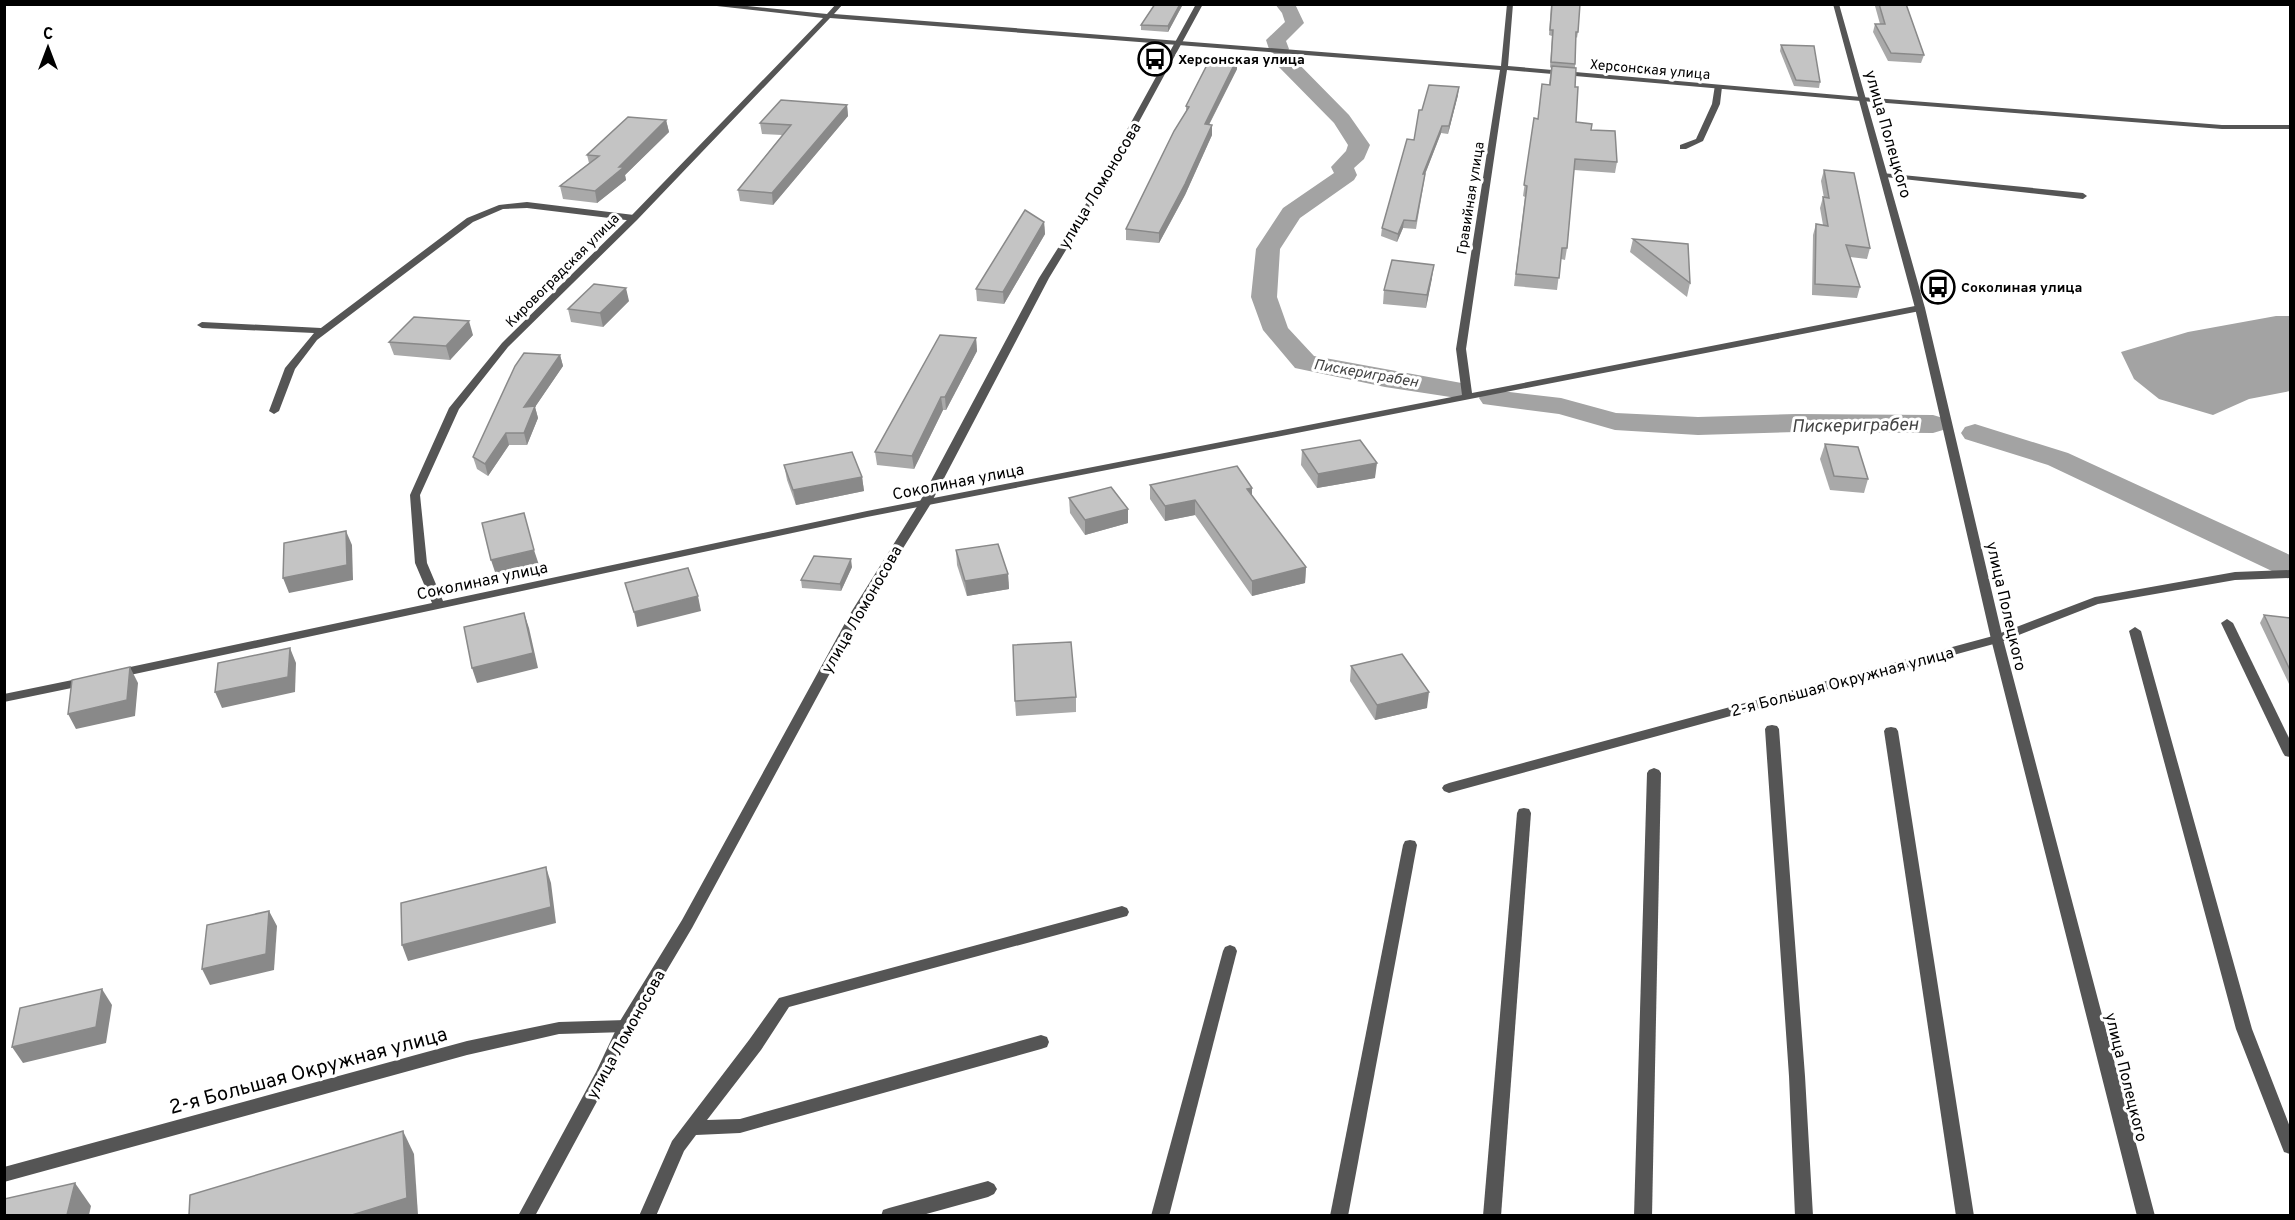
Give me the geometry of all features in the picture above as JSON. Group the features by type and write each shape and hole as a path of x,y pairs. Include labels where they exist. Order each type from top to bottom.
{"street":[{"name":"Херсонская улица","path":"702,4 827,16 1504,68 2222,127 2290,127"},
{"name":"Кировоградская улица","path":"439,606 421,562 415,495 454,408 505,345 634,218 840,4"},
{"name":"улица Ломоносова","path":"526,1215 602,1076 626,1026 687,924 856,614 924,505 1044,278 1104,178 1200,4"},
{"name":"Гравийная улица","path":"1467,395 1461,349 1504,68 1510,4"},
{"name":"улица Полецкого","path":"1836,4 1920,308 1997,639 2146,1215"},
{"path":"1683,147 1699,141 1716,104 1718,87"},
{"path":"1885,175 2083,196"},
{"path":"274,411 290,368 314,338 470,220 502,207 527,206 634,218"},
{"name":"Соколиная улица","path":"4,698 867,514 924,505 1467,395 1920,308"},
{"path":"202,325 323,331"},
{"name":"2-я Большая Окружная улица","path":"1449,788 1997,639 2096,601 2235,576 2290,574"},
{"path":"2227,623 2290,753"},
{"path":"2135,631 2244,1029 2290,1146"},
{"path":"1772,729 1796,1064 1804,1215"},
{"path":"1892,731 1965,1215"},
{"path":"1643,1215 1654,773"},
{"path":"1492,1215 1524,813"},
{"path":"1339,1215 1410,845"},
{"path":"647,1215 678,1146 755,1045 784,1002 1122,912"},
{"path":"1160,1215 1230,951"},
{"name":"2-я Большая Окружная улица","path":"4,1175 466,1048 559,1028 626,1026"},
{"path":"692,1128 740,1126 1041,1042"},
{"path":"889,1215 988,1189"}],"shaded area":[{"path":"2276,316 2290,316 2290,391 2249,399 2213,415 2159,399 2134,379 2121,352 2188,332"}],"building":[{"path":"1155,4 1180,4 1168,26 1141,25"},
{"path":"1552,4 1580,4 1575,64 1551,62"},
{"path":"1879,4 1906,4 1924,55 1891,53 1875,24 1885,24"},
{"path":"1781,45 1814,46 1820,82 1796,80"},
{"path":"1211,57 1237,59 1205,124 1212,125 1185,184 1159,233 1126,229 1174,131 1189,107 1186,106"},
{"path":"1552,66 1576,68 1575,87 1578,87 1576,122 1592,124 1591,130 1615,131 1617,162 1575,159 1567,248 1562,248 1559,278 1516,274 1527,186 1524,185 1534,118 1538,119 1542,84 1550,85"},
{"path":"1429,85 1459,87 1449,126 1442,126 1423,174 1425,174 1416,221 1404,220 1398,234 1382,228 1407,139 1414,140 1419,110 1422,110"},
{"path":"781,100 847,105 772,193 738,190 791,125 760,123"},
{"path":"628,117 666,120 619,167 624,167 595,191 560,186 599,156 587,155"},
{"path":"1824,170 1854,173 1870,248 1846,245 1860,287 1815,284 1816,224 1828,226 1823,197 1829,198"},
{"path":"1025,210 1044,222 1003,292 976,289"},
{"path":"1633,239 1688,244 1690,283"},
{"path":"1392,260 1434,265 1427,295 1384,290"},
{"path":"594,284 626,288 600,313 568,309"},
{"path":"414,317 469,321 446,346 389,342"},
{"path":"940,335 976,338 945,397 941,397 912,456 875,452"},
{"path":"524,353 560,355 524,407 535,406 524,433 506,433 485,464 473,457 515,366"},
{"path":"1360,440 1377,463 1318,474 1302,450"},
{"path":"1825,444 1858,447 1868,479 1834,476"},
{"path":"852,452 862,477 793,490 784,465"},
{"path":"1237,466 1252,488 1247,489 1306,567 1252,581 1195,500 1165,506 1150,485"},
{"path":"1111,487 1128,509 1085,520 1069,498"},
{"path":"524,513 534,550 491,560 482,523"},
{"path":"346,531 347,565 283,578 284,543"},
{"path":"998,544 1008,574 965,581 956,550"},
{"path":"814,556 851,559 840,584 801,580"},
{"path":"688,568 698,596 634,612 625,583"},
{"path":"524,613 533,653 472,668 464,627"},
{"path":"2264,615 2290,618 2290,670"},
{"path":"1071,642 1076,697 1015,701 1013,645"},
{"path":"290,648 288,677 215,692 218,663"},
{"path":"1402,654 1429,692 1377,705 1351,666"},
{"path":"130,667 127,700 68,714 72,680"},
{"path":"546,867 551,907 402,945 401,903"},
{"path":"269,911 266,954 202,969 207,925"},
{"path":"102,989 96,1027 12,1047 20,1008"},
{"path":"403,1131 407,1198 352,1215 189,1215 190,1195"},
{"path":"75,1183 67,1215 4,1215 4,1199"}],"waterway":[{"name":"Пискериграбен","path":"1279,49 1276,40 1295,23 1291,11 1284,4"},
{"name":"Пискериграбен","path":"1282,57 1284,62 1342,119 1359,145 1356,154 1342,167 1346,175 1291,213 1268,249 1264,297 1276,330 1305,362 1385,379 1457,390"},
{"name":"Пискериграбен","path":"1493,398 1561,406 1615,421 1698,426 1796,423 1933,424"},
{"name":"Пискериграбен","path":"1975,433 2058,459 2285,565"}],"place":[{"name":"Херсонская улица","path":"1155,59"},
{"name":"Соколиная улица","path":"1938,287"}]}
